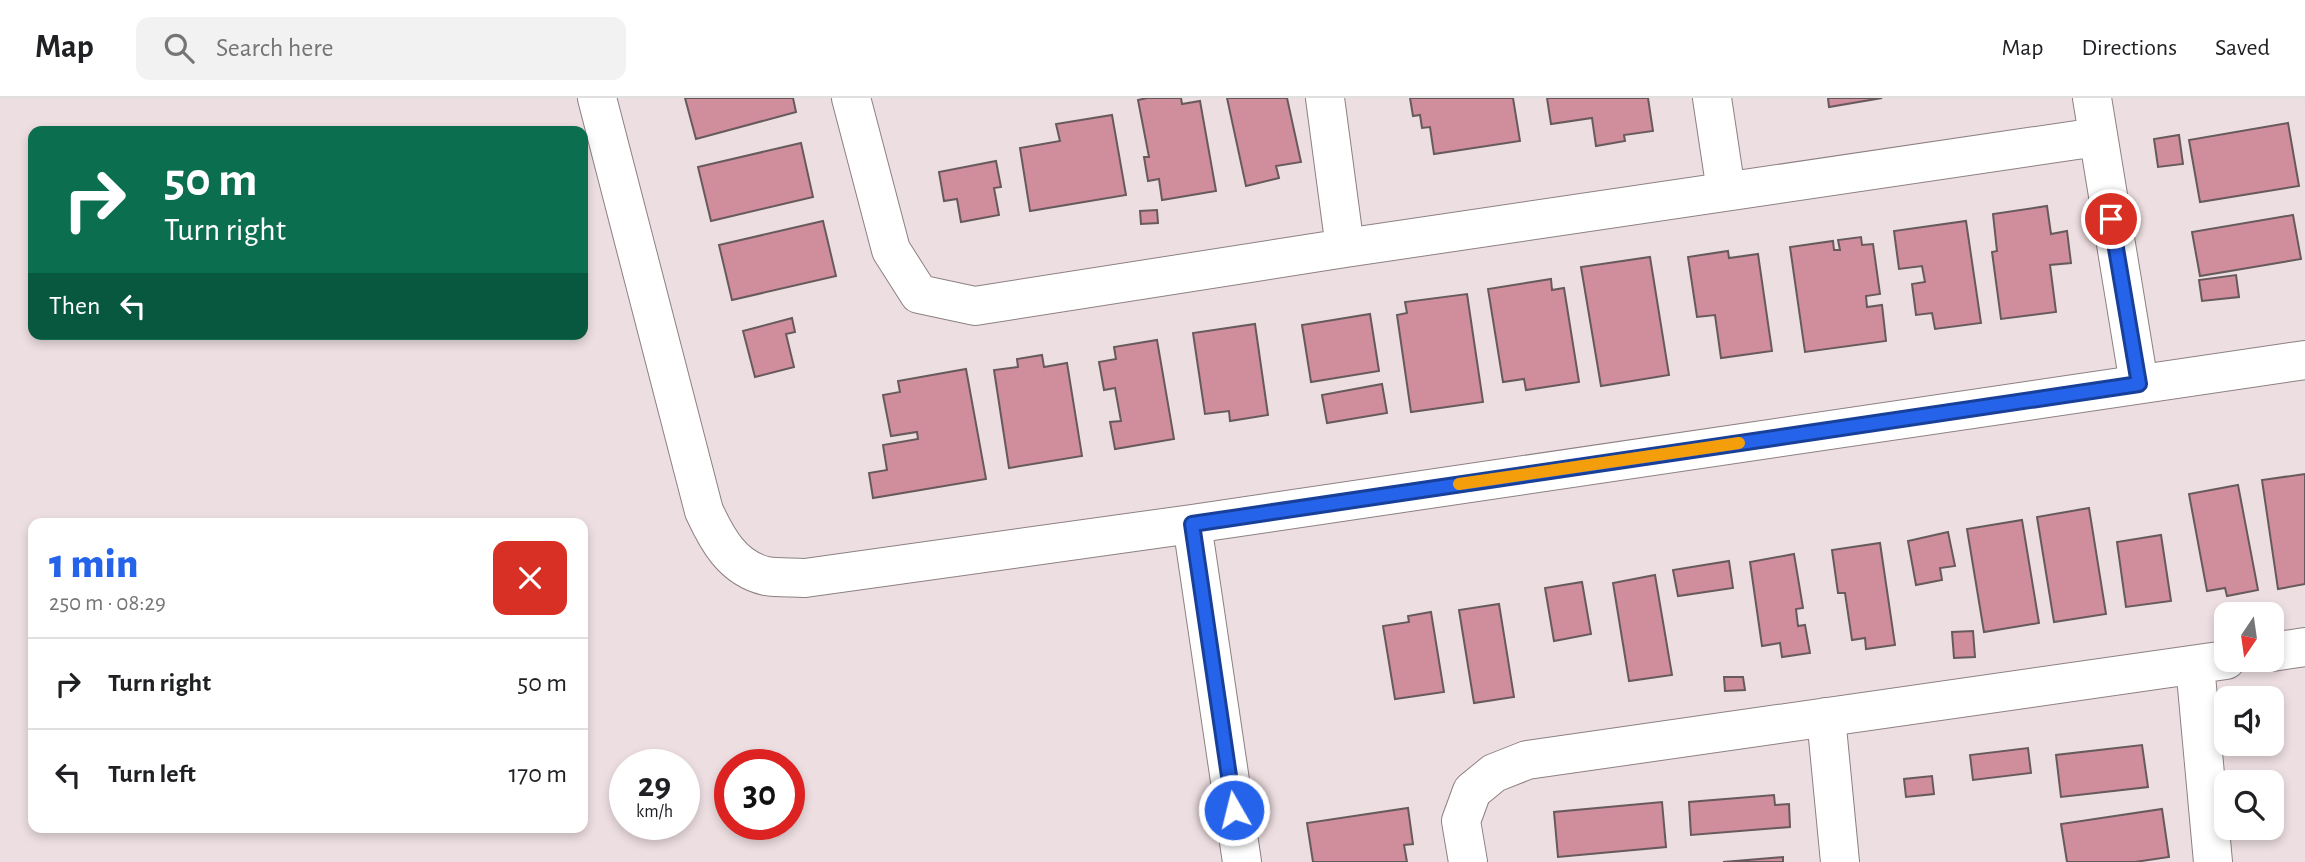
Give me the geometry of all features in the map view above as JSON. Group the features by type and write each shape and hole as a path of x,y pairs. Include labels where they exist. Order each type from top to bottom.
{"street":[{"path":"597,98 704,511 718,540 737,562 766,576 805,578 1192,524 2305,360"},
{"path":"851,98 891,250 919,294 975,306 1345,248 2097,137"},
{"path":"1325,98 1345,248"},
{"path":"1712,98 1726,191"},
{"path":"2092,98 2139,384"},
{"path":"1192,524 1242,862"},
{"path":"2284,650 2305,647"},
{"path":"1468,862 1461,821 1472,791 1494,773 1527,760 2210,662 2213,862"},
{"path":"1826,717 1840,862"}],"building":[{"path":"685,98 793,98 796,112 696,139"},
{"path":"1181,98 1182,104 1200,101 1216,191 1162,200 1159,179 1148,181 1144,157 1149,157 1138,100"},
{"path":"1227,98 1287,98 1301,162 1276,166 1279,178 1246,186"},
{"path":"1410,98 1513,98 1520,141 1434,154 1430,127 1422,128 1420,115 1413,116"},
{"path":"1547,98 1648,98 1653,131 1624,135 1625,141 1596,146 1592,118 1551,124"},
{"path":"1828,98 1882,98 1829,107"},
{"path":"1112,115 1126,195 1030,211 1020,148 1060,141 1056,124"},
{"path":"2288,123 2299,186 2200,202 2189,140"},
{"path":"2179,135 2183,164 2158,167 2154,139"},
{"path":"801,143 813,197 711,221 698,167"},
{"path":"996,161 1001,187 994,188 999,215 961,222 957,199 944,201 939,172"},
{"path":"2047,206 2051,234 2067,231 2071,263 2050,265 2056,312 2001,319 1992,252 1997,251 1993,214"},
{"path":"1157,210 1158,223 1141,224 1140,211"},
{"path":"2293,215 2301,259 2200,276 2192,232"},
{"path":"823,221 836,276 732,300 719,245"},
{"path":"1966,221 1981,323 1935,329 1932,313 1916,315 1912,284 1925,282 1922,266 1899,269 1894,231"},
{"path":"1861,237 1862,245 1873,244 1880,294 1866,296 1867,307 1882,305 1886,341 1805,352 1790,247 1833,241 1834,250 1840,250 1838,240"},
{"path":"1728,251 1729,258 1758,254 1772,351 1721,358 1715,315 1697,317 1688,257"},
{"path":"1650,257 1669,375 1601,386 1581,267"},
{"path":"2236,275 2239,297 2202,301 2199,280"},
{"path":"1551,279 1552,290 1564,288 1579,382 1526,390 1524,379 1503,382 1488,289"},
{"path":"1467,294 1483,402 1411,412 1397,315 1407,313 1405,302"},
{"path":"1370,314 1379,371 1311,382 1302,325"},
{"path":"792,318 795,332 786,334 794,367 755,377 743,331"},
{"path":"1255,324 1268,415 1230,421 1229,411 1205,414 1193,333"},
{"path":"1157,340 1174,439 1115,449 1110,422 1121,421 1115,388 1104,390 1099,362 1116,359 1114,347"},
{"path":"1042,355 1044,367 1067,363 1082,456 1009,468 994,370 1018,367 1017,359"},
{"path":"966,369 986,479 873,498 869,473 887,470 883,445 918,439 917,432 891,436 883,395 900,392 898,381"},
{"path":"1382,384 1387,413 1327,423 1322,395"},
{"path":"2305,474 2305,584 2278,589 2262,480"},
{"path":"2238,485 2258,590 2227,596 2225,588 2207,591 2189,494"},
{"path":"2089,508 2106,614 2054,622 2037,517"},
{"path":"2022,520 2039,623 1984,632 1967,529"},
{"path":"1948,532 1955,566 1940,568 1942,580 1916,585 1908,541"},
{"path":"2161,535 2171,601 2126,607 2117,542"},
{"path":"1880,543 1895,645 1866,649 1865,638 1852,640 1845,593 1838,593 1832,550"},
{"path":"1794,554 1803,608 1796,609 1798,626 1805,625 1810,653 1782,657 1780,643 1762,646 1750,562"},
{"path":"1729,561 1733,588 1678,596 1673,570"},
{"path":"1655,575 1672,675 1629,681 1613,583"},
{"path":"1582,582 1591,634 1554,641 1545,588"},
{"path":"1499,604 1514,697 1474,703 1459,610"},
{"path":"1431,612 1444,692 1395,699 1383,626 1409,622 1408,616"},
{"path":"1973,631 1975,657 1954,658 1952,632"},
{"path":"1724,677 1743,677 1745,690 1725,691"},
{"path":"2142,745 2148,787 2061,797 2056,755"},
{"path":"2028,748 2031,773 1973,780 1970,755"},
{"path":"1932,776 1934,794 1906,797 1904,779"},
{"path":"1774,795 1775,805 1789,804 1790,827 1691,835 1689,802"},
{"path":"1662,802 1666,847 1558,857 1554,812"},
{"path":"1408,808 1413,844 1404,845 1407,862 1313,862 1307,823"},
{"path":"2162,809 2169,857 2135,862 2067,862 2061,824"},
{"path":"1783,857 1783,862 1723,862"}],"slow traffic":[{"path":"1459,484 1739,443"}],"route":[{"path":"1234,810 1192,524 2139,384 2111,219"}]}
